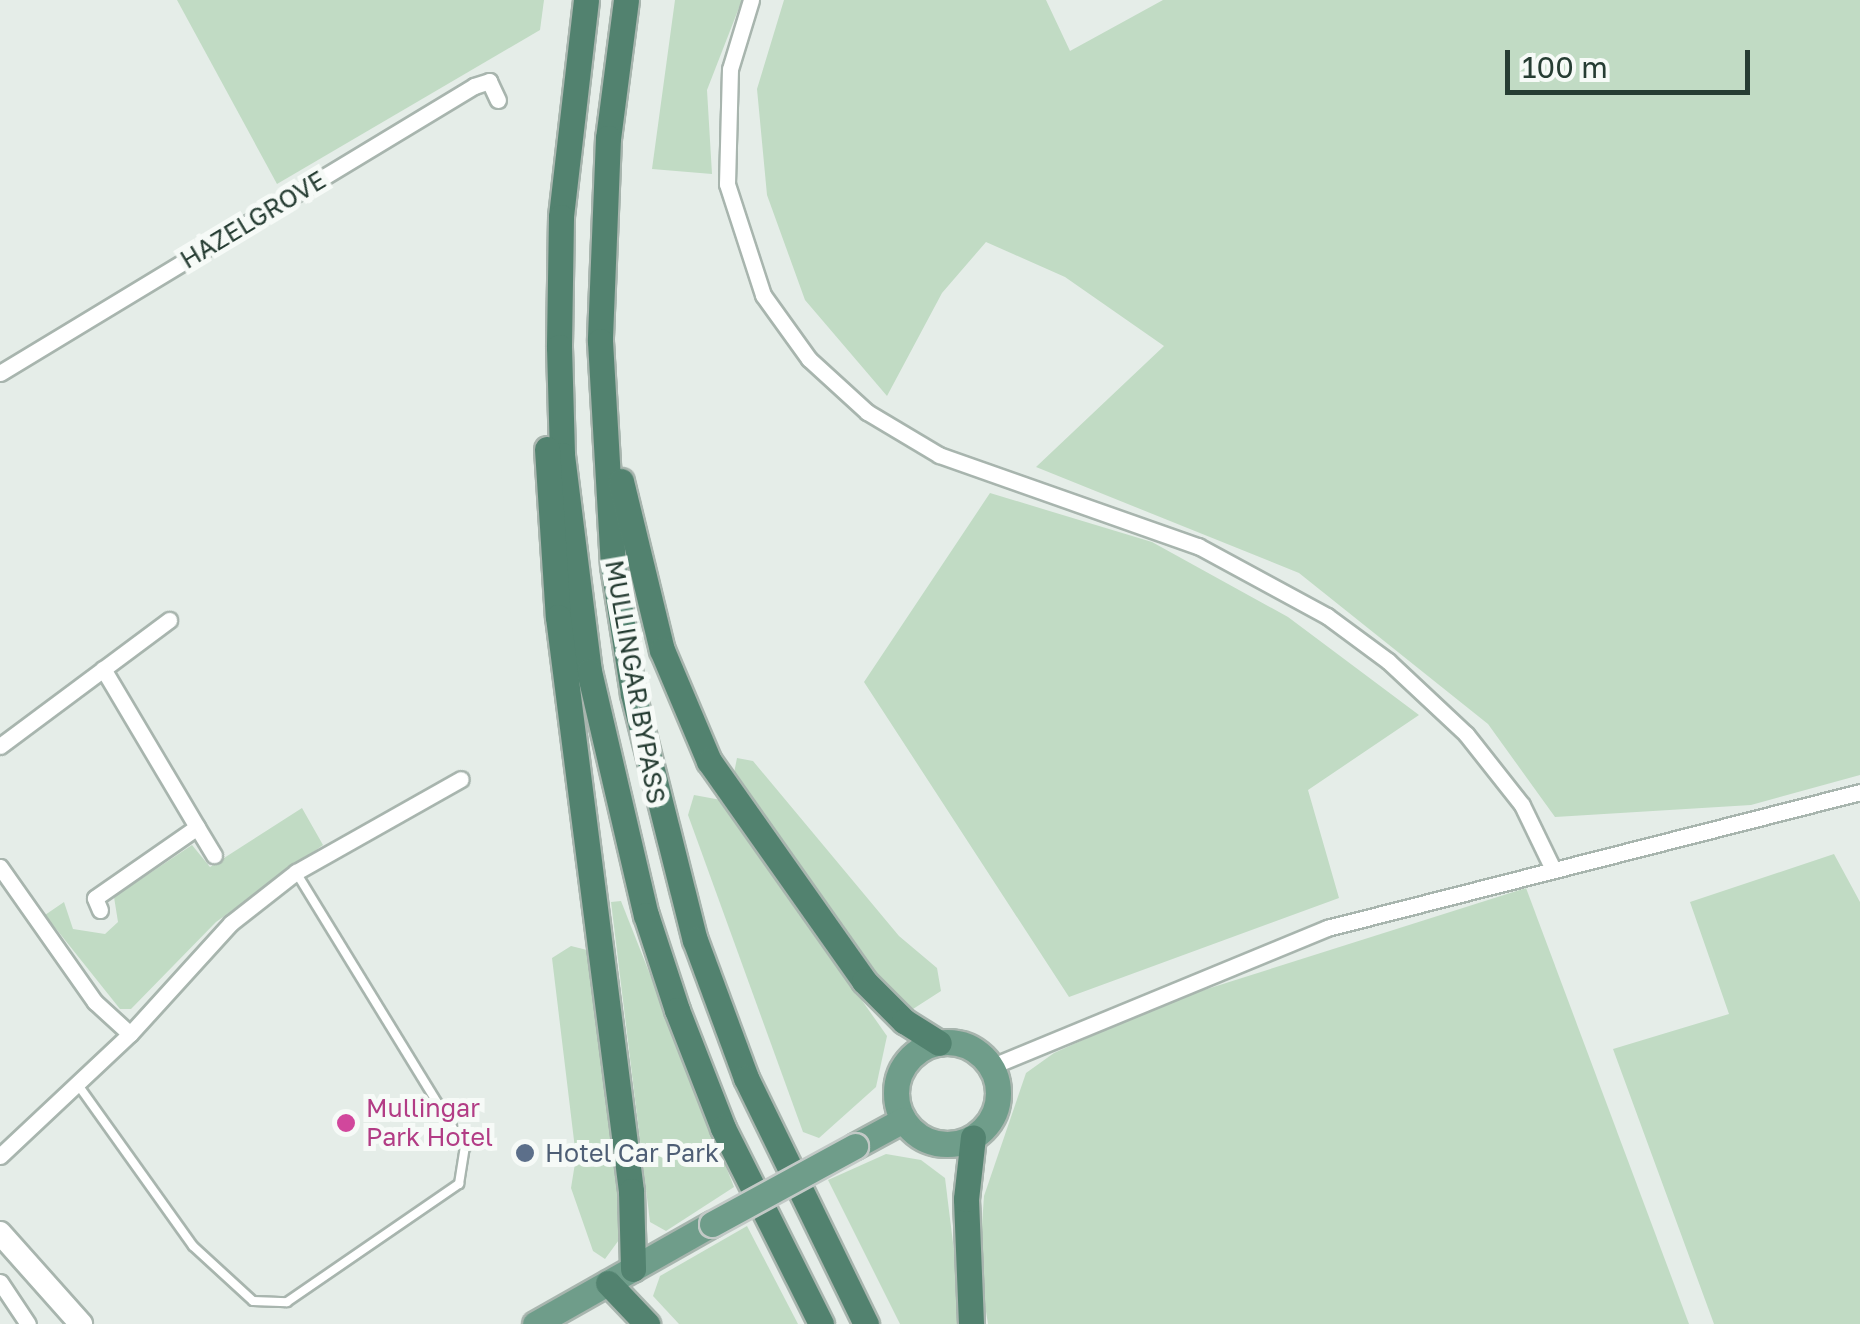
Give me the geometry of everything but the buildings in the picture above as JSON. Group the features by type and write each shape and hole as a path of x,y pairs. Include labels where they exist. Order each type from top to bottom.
{"highway":[{"name":"MULLINGAR BYPASS","path":"586,0 561,216 562,455 586,652 610,781 677,1010 723,1128 821,1324"},
{"name":"MULLINGAR BYPASS","path":"626,0 600,242 600,428 613,566 658,813 746,1078 866,1324"},
{"path":"561,216 547,247 548,513 631,1191 633,1269"},
{"path":"600,242 627,523 682,700 709,761 776,864 884,1005 940,1043"},
{"path":"971,1324 966,1216 973,1136"},
{"path":"608,1284 647,1324"}],"main road":[{"path":"940,1043 970,1048 990,1067 997,1099 973,1136 942,1144 903,1120 897,1104 900,1072 910,1058 940,1043"},
{"path":"534,1324 903,1120"},
{"path":"0,1233 81,1324"}],"street":[{"path":"751,0 724,108 727,184 763,295 809,359 868,412 939,454 1198,546 1328,616 1388,660 1466,734 1522,805 1552,868"},
{"name":"HAZELGROVE","path":"0,373 474,86 489,81 498,100"},
{"path":"0,746 169,620"},
{"path":"102,670 214,855"},
{"path":"0,1156 130,1034 231,923 296,872 461,779"},
{"path":"990,1067 1138,1000 1327,928 1860,792"},
{"path":"100,910 95,898 197,828"},
{"path":"0,867 94,1002 130,1034"},
{"path":"0,1282 28,1324"}],"lane":[{"path":"76,1082 192,1246 253,1301 288,1302 459,1184 465,1148 296,872"}],"green space":[{"path":"177,0 544,0 540,30 277,184"},
{"path":"675,0 742,0 707,90 712,174 652,169"},
{"path":"784,0 1046,0 1070,51 1163,0 1860,0 1860,775 1751,805 1555,817 1488,724 1299,573 1036,467 1164,346 1065,277 986,242 942,293 887,396 805,300 767,195 757,89"},
{"path":"990,493 1152,542 1288,617 1419,715 1308,790 1339,898 1069,997 864,682"},
{"path":"737,758 753,761 899,936 937,968 941,991 913,1009 890,993 734,773"},
{"path":"694,795 721,800 887,1036 876,1087 819,1138 803,1132 688,815"},
{"path":"302,808 323,845 216,922 131,1009 120,1009 45,915 64,902 73,929 105,934 118,922 114,897 192,845 210,867"},
{"path":"1834,854 1860,902 1860,1324 1714,1324 1613,1049 1729,1014 1690,902"},
{"path":"1526,888 1689,1324 988,1324 979,1268 984,1196 1026,1073 1054,1053 1169,1001"},
{"path":"621,901 734,1187 666,1231 650,1222 611,902"},
{"path":"571,946 587,950 624,1233 605,1259 593,1251 571,1188 576,1157 552,958"},
{"path":"886,1154 921,1160 945,1178 963,1324 900,1324 828,1180"},
{"path":"747,1226 798,1324 679,1324 653,1296 660,1276"}],"place":[{"name":"Mullingar Park Hotel","path":"346,1123"},
{"name":"Hotel Car Park","path":"525,1153"}]}
